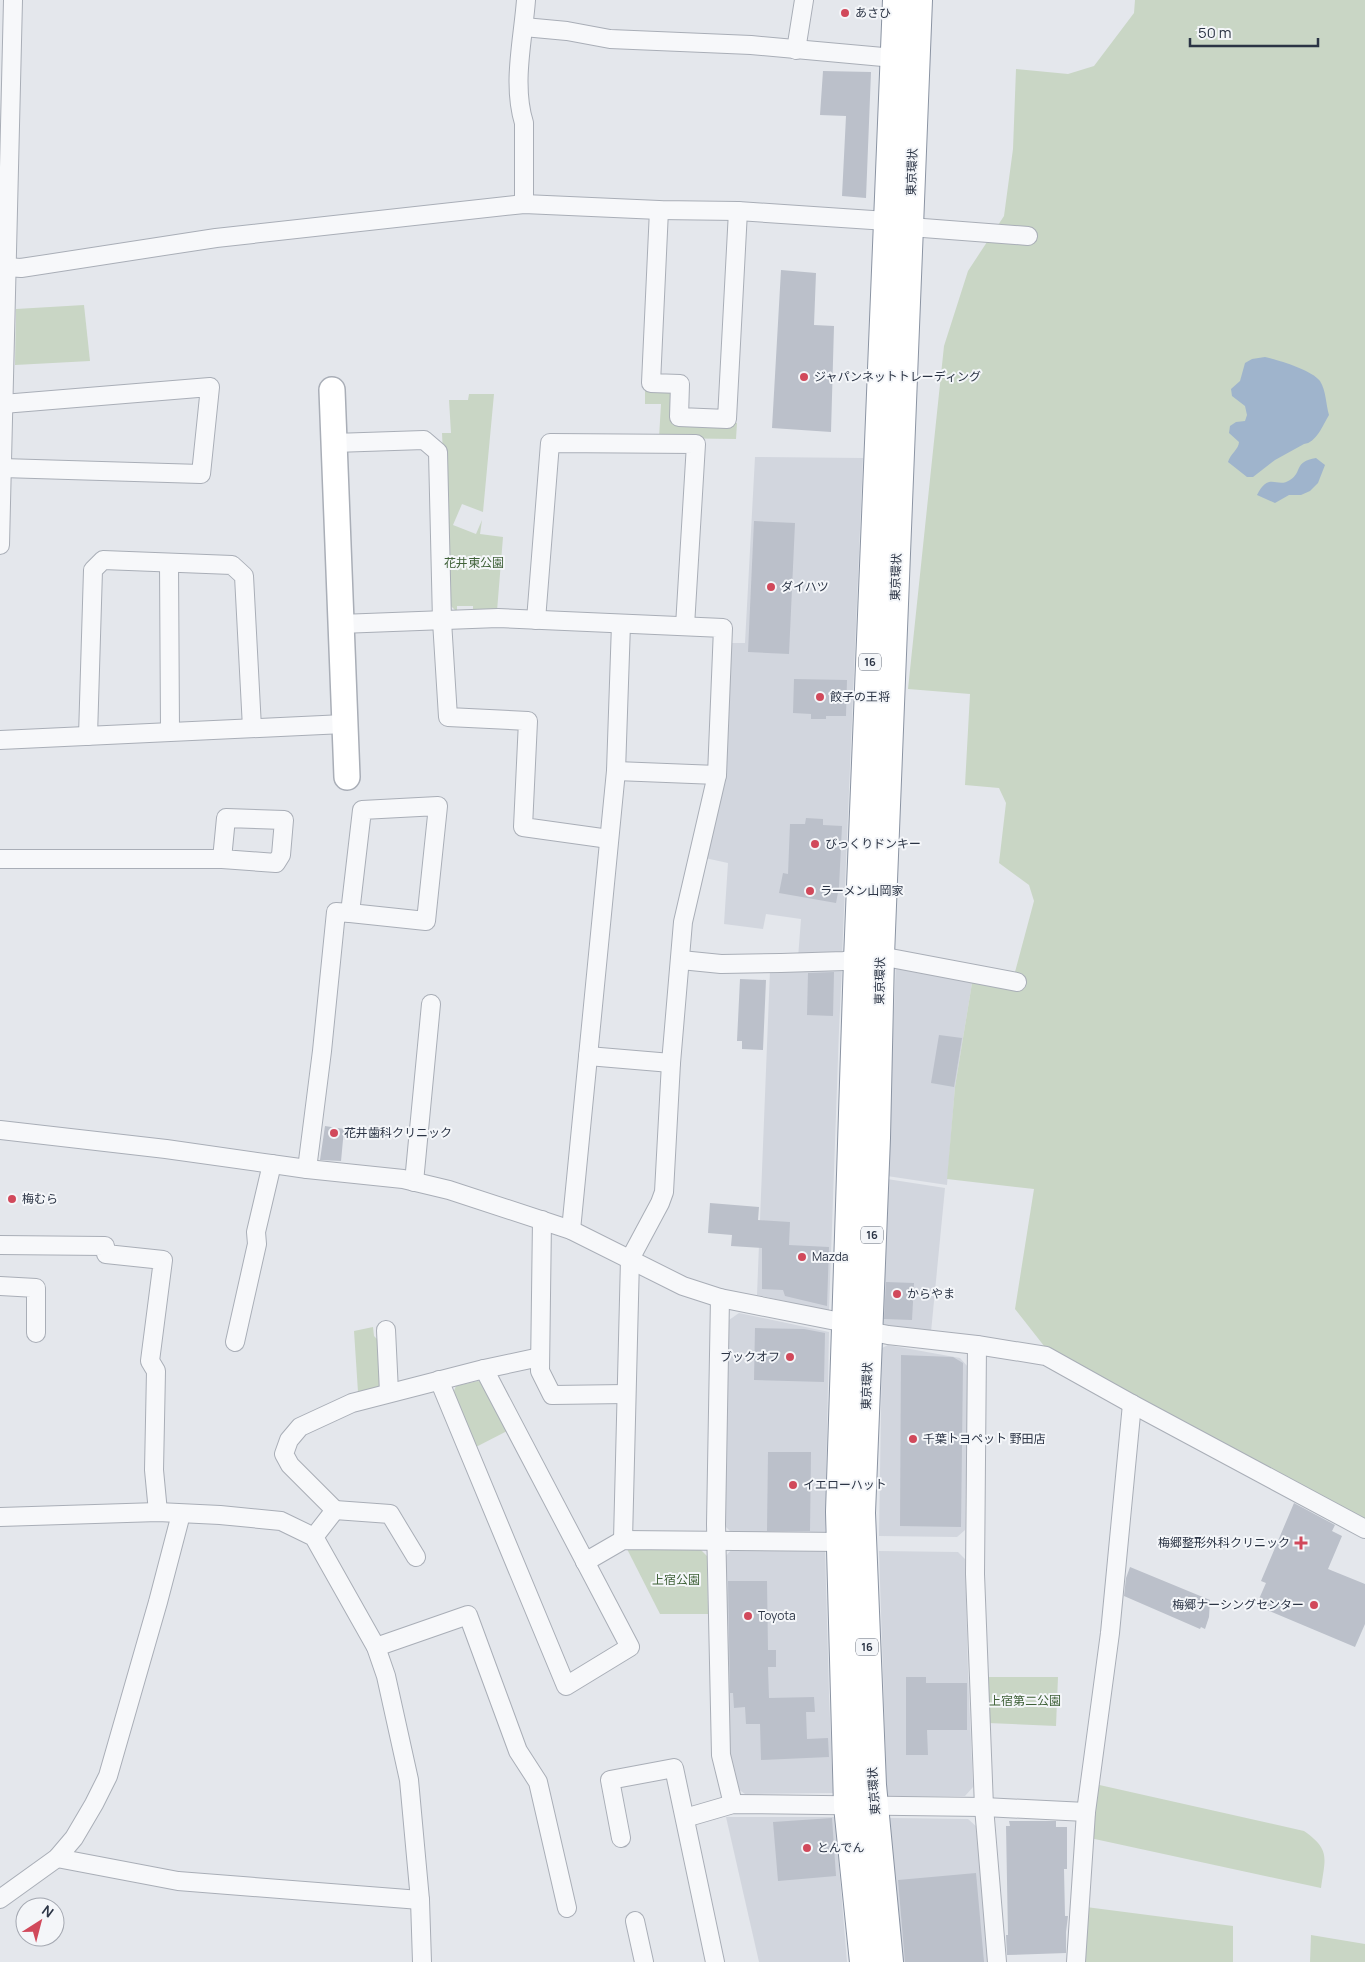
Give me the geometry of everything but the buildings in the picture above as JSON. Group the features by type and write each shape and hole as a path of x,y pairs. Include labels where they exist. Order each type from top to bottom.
{"highway":[{"name":"東京環状","path":"896,0 894,58 898,224"},
{"name":"東京環状","path":"864,1962 848,1806 841,1542 857,1327 869,958 898,224 918,0"},
{"name":"東京環状","path":"857,1327 861,1514 874,1806 889,1962"}],"street":[{"path":"0,545 13,0"},
{"path":"524,204 524,123 521,114 520,77 526,0"},
{"path":"796,50 804,0"},
{"path":"524,27 567,31 610,39 751,45 894,58"},
{"path":"6,267 20,268 197,240 279,230 524,204 659,210 738,211 1028,236"},
{"path":"659,210 651,383 680,384 679,417 727,419 738,211"},
{"path":"2,468 201,474 210,387 3,404"},
{"path":"332,390 347,777"},
{"path":"334,443 424,440 438,452 442,620 448,717 528,721 523,827 608,839"},
{"path":"536,620 550,442 696,444 685,626"},
{"path":"88,736 93,570 103,560 232,565 244,576 252,728"},
{"path":"169,563 170,731"},
{"path":"340,624 479,618 723,628 717,775 683,922 664,1192 630,1259 623,1540"},
{"path":"571,1230 616,771 621,624"},
{"path":"0,740 344,724"},
{"path":"616,771 717,775"},
{"path":"307,1169 322,1051 336,912 426,921 438,806 362,810 350,913"},
{"path":"0,859 222,859"},
{"path":"680,960 721,964 869,958 1017,982"},
{"path":"414,1182 431,1004"},
{"path":"588,1056 672,1063"},
{"path":"0,1130 166,1149 307,1169 404,1179 449,1190 571,1230 683,1286 720,1298 888,1335 977,1345 1046,1356 1365,1529"},
{"path":"235,1342 257,1244 256,1232 272,1164"},
{"path":"542,1220 540,1371 552,1395 626,1394"},
{"path":"0,1245 105,1246 106,1254 163,1260 150,1361 156,1371 154,1470 158,1512"},
{"path":"0,1286 36,1288 36,1332"},
{"path":"720,1298 716,1542 721,1755 733,1804"},
{"path":"386,1330 389,1392"},
{"path":"977,1345 975,1574 984,1807 997,1962"},
{"path":"416,1557 390,1514 335,1510 290,1465 284,1454 289,1440 300,1427 352,1403 438,1380 540,1357"},
{"path":"438,1380 566,1686 630,1647 484,1369"},
{"path":"1076,1962 1086,1812 1110,1633 1132,1404"},
{"path":"314,1537 335,1510"},
{"path":"0,1517 158,1512 220,1515 281,1521 314,1537 376,1647 386,1676 409,1780 420,1900 422,1962"},
{"path":"0,1899 57,1858 74,1838 108,1776 181,1514"},
{"path":"585,1562 623,1540 841,1542"},
{"path":"376,1647 468,1615 518,1751 538,1782 567,1908"},
{"path":"621,1838 610,1780 674,1768 715,1962"},
{"path":"685,1818 733,1804 984,1807 1086,1812"},
{"path":"57,1858 178,1881 420,1900"},
{"path":"635,1921 644,1962"}],"shaded area":[{"path":"755,457 863,458 842,957 798,958 801,919 766,914 763,929 724,924 728,863 705,858 728,643 745,643"},
{"path":"896,962 973,977 955,1087 947,1185 887,1176"},
{"path":"842,967 829,1311 757,1295 770,970"},
{"path":"887,1179 945,1188 931,1332 888,1327 883,1323"},
{"path":"739,1313 829,1332 825,1534 733,1534 725,1526 729,1320"},
{"path":"888,1345 960,1358 968,1367 965,1530 957,1537 879,1536 882,1348"},
{"path":"732,1549 825,1549 833,1793 745,1794 738,1789 731,1761 728,1697 725,1557"},
{"path":"879,1551 958,1552 965,1559 973,1787 965,1796 887,1796"},
{"path":"726,1817 835,1817 847,1962 759,1962"},
{"path":"889,1818 968,1819 978,1828 989,1962 901,1962"}],"green space":[{"path":"1135,0 1365,0 1365,1520 1048,1351 1015,1309 1034,1189 947,1179 955,1087 973,977 1010,978 1015,972 1034,901 1029,885 999,863 1006,803 999,788 965,785 970,694 908,689 944,346 968,271 1004,216 1013,149 1016,69 1068,74 1094,66 1134,13"},
{"path":"84,305 90,361 15,365 16,309"},
{"path":"645,390 669,390 675,395 674,422 737,423 736,439 659,438 661,404 645,404"},
{"name":"花井東公園","path":"469,394 494,394 483,512 462,504 453,525 476,534 482,520 480,534 503,537 497,611 473,611 473,606 457,606 457,612 450,605 442,433 451,433 449,400 468,400"},
{"path":"373,1327 374,1336 380,1342 382,1383 377,1389 358,1392 354,1331"},
{"path":"478,1381 485,1383 509,1430 476,1447 453,1393 456,1386"},
{"name":"上宿公園","path":"626,1547 700,1549 707,1556 708,1614 660,1614"},
{"name":"上宿第二公園","path":"986,1677 1058,1677 1056,1726 988,1723"},
{"path":"1095,1784 1304,1831 1319,1844 1324,1855 1321,1888 1090,1838"},
{"path":"1086,1907 1233,1926 1233,1962 1083,1962"},
{"path":"1311,1935 1365,1944 1365,1962 1310,1962"}],"water":[{"path":"1265,357 1294,366 1316,377 1324,389 1329,415 1319,433 1312,440 1275,460 1253,477 1247,477 1228,462 1238,447 1239,442 1229,433 1230,426 1236,422 1245,421 1247,415 1245,406 1232,396 1231,389 1240,381 1245,363 1252,359"},
{"path":"1316,458 1325,465 1318,483 1310,491 1301,495 1289,495 1275,503 1257,495 1265,484 1269,482 1281,483 1290,480 1304,462"}],"place":[{"name":"あさひ","path":"845,13"},
{"name":"ジャパンネットトレーディング","path":"804,377"},
{"name":"ダイハツ","path":"771,587"},
{"name":"餃子の王将","path":"820,697"},
{"name":"びっくりドンキー","path":"815,844"},
{"name":"ラーメン山岡家","path":"810,891"},
{"name":"花井歯科クリニック","path":"334,1133"},
{"name":"梅むら","path":"12,1199"},
{"name":"Mazda","path":"802,1257"},
{"name":"からやま","path":"897,1294"},
{"name":"ブックオフ","path":"790,1357"},
{"name":"千葉トヨペット 野田店","path":"913,1439"},
{"name":"イエローハット","path":"793,1485"},
{"name":"梅郷整形外科クリニック","path":"1301,1543"},
{"name":"梅郷ナーシングセンター","path":"1314,1605"},
{"name":"Toyota","path":"748,1616"},
{"name":"とんでん","path":"807,1848"}]}
